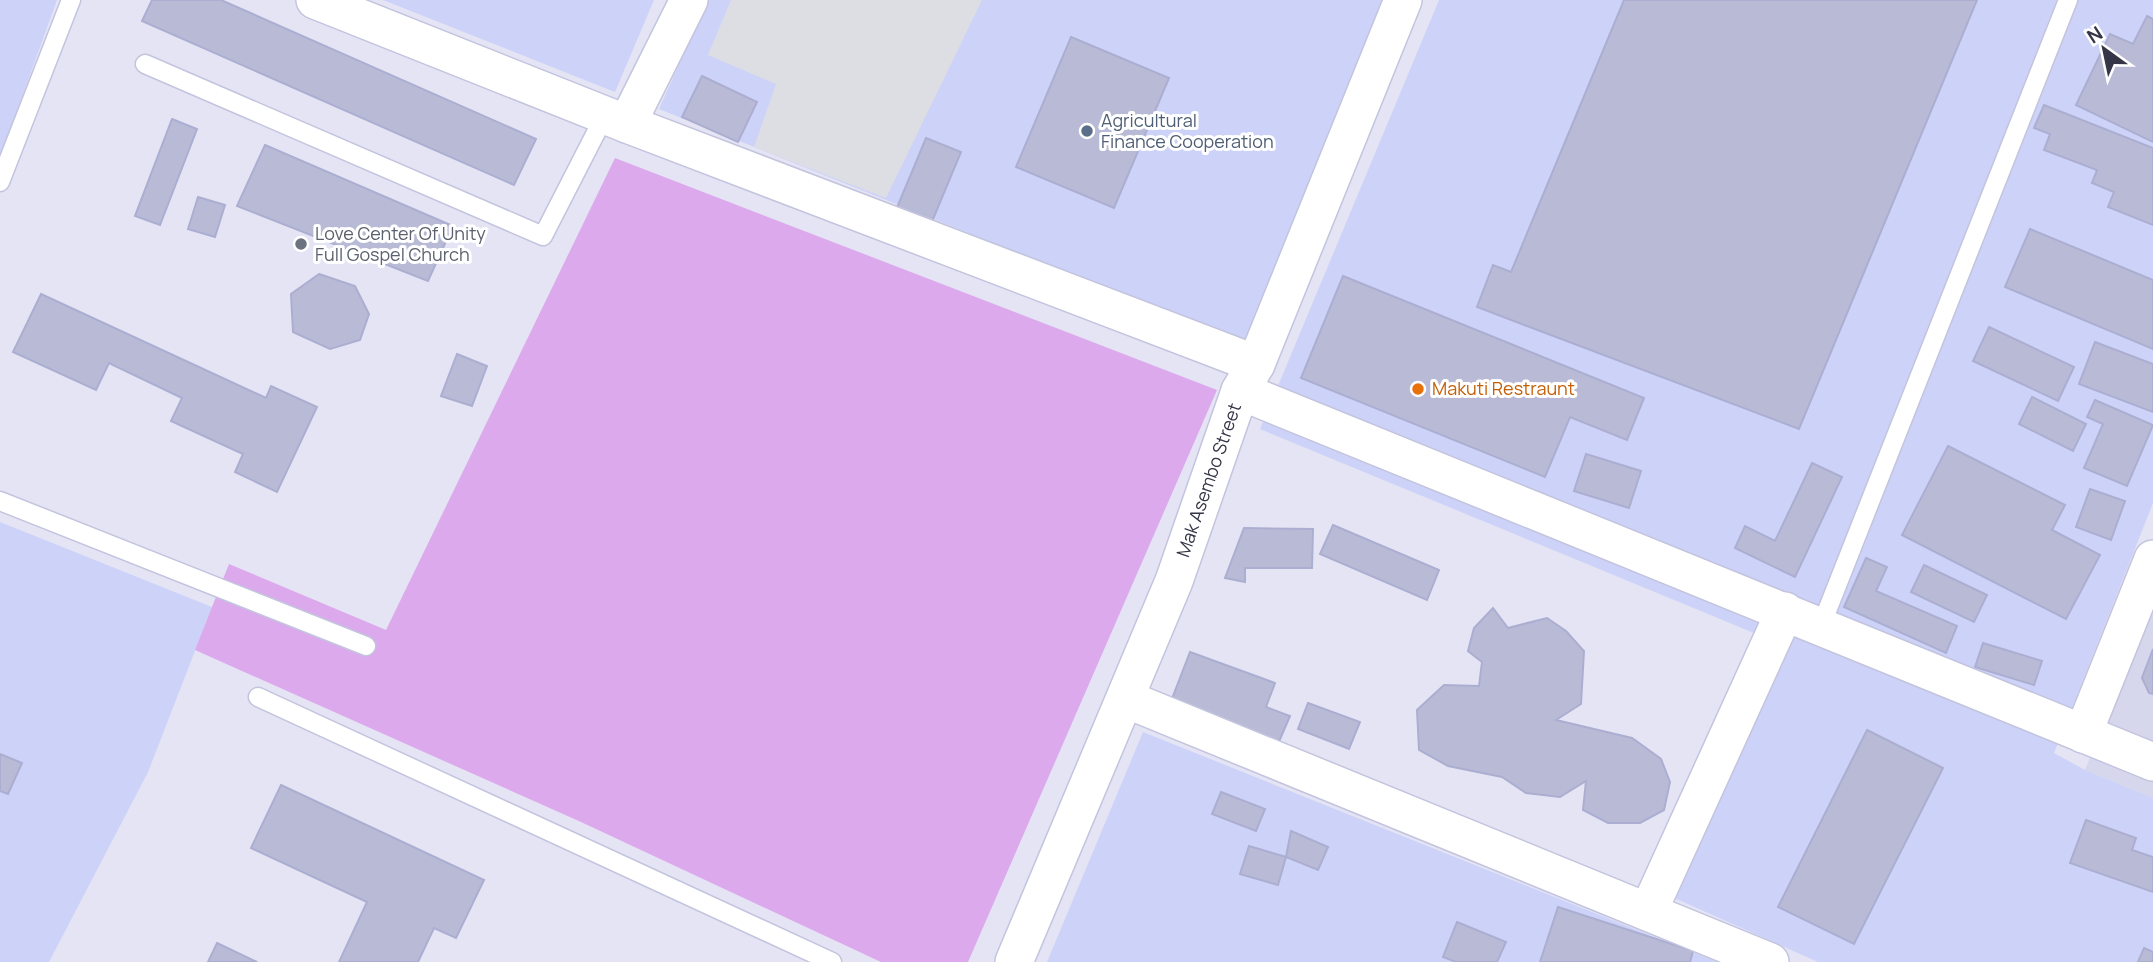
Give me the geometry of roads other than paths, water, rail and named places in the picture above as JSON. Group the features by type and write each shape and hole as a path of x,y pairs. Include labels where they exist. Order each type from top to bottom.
{"street":[{"path":"315,0 1248,378 1821,626 2153,762"},
{"path":"616,120 689,0"},
{"name":"Mak Asembo Street","path":"1014,962 1174,581 1248,378 1403,0"},
{"path":"2083,734 2153,559"},
{"path":"1648,912 1786,611"},
{"path":"1126,699 1770,962"}],"lane":[{"path":"0,182 71,0"},
{"path":"1821,626 2068,0"},
{"path":"145,64 543,236 616,120"},
{"path":"0,501 366,646"},
{"path":"258,698 832,962"}],"place":[{"name":"Agricultural Finance Cooperation","path":"1087,131"},
{"name":"Love Center Of Unity Full Gospel Church","path":"301,244"},
{"name":"Makuti Restraunt","path":"1418,389"}]}
